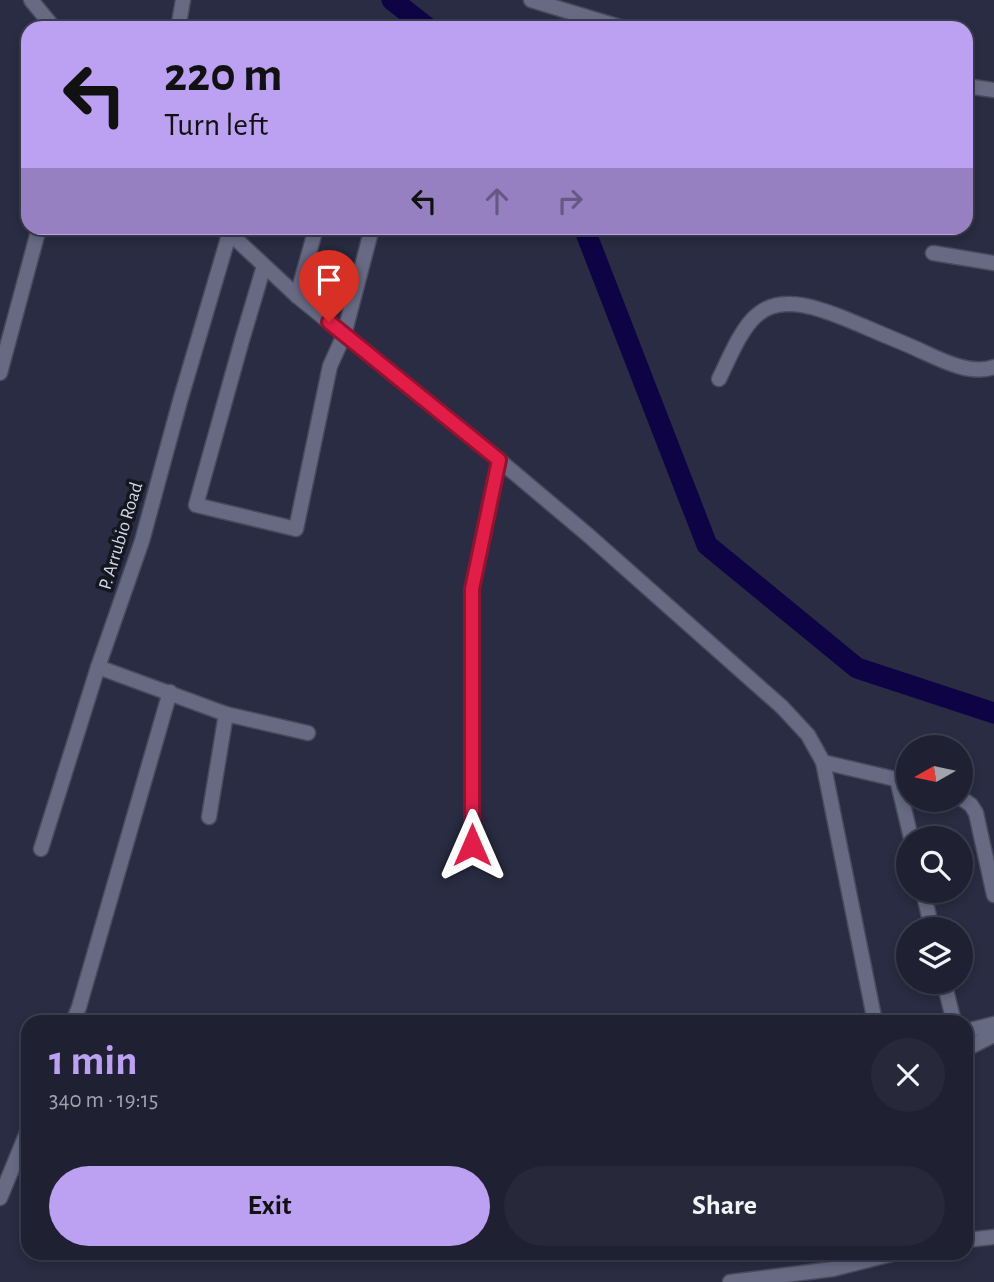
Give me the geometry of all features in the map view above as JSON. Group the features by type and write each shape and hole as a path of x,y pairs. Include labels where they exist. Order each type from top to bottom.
{"street":[{"path":"31,0 48,21"},
{"path":"179,21 183,0"},
{"path":"531,0 600,21"},
{"path":"973,87 994,90"},
{"path":"0,373 37,235"},
{"name":"P. Arrubio Road","path":"41,849 98,667 142,541 226,235"},
{"path":"234,235 264,266 344,335 588,535 782,707 808,736 823,762 873,1015"},
{"path":"298,296 314,235"},
{"path":"264,266 196,505 296,529 327,379 344,335 370,235"},
{"path":"933,253 994,263"},
{"path":"719,380 747,326 757,314 767,308 793,304 810,306 832,314 959,366 981,369 994,367"},
{"path":"472,845 472,589 499,460"},
{"path":"98,667 226,714 308,733"},
{"path":"76,1015 170,692"},
{"path":"209,817 226,714"},
{"path":"823,762 896,778"},
{"path":"973,808 994,895"},
{"path":"947,994 952,1015"},
{"path":"973,1029 994,1024"},
{"path":"973,1046 994,1035"},
{"path":"0,1198 21,1147"},
{"path":"973,1239 994,1237"},
{"path":"730,1282 833,1269 868,1260"}],"waterway":[{"path":"392,0 419,21"},
{"path":"587,235 707,545 857,668 994,713"}],"route":[{"path":"329,322 499,460 472,589 472,845"}]}
